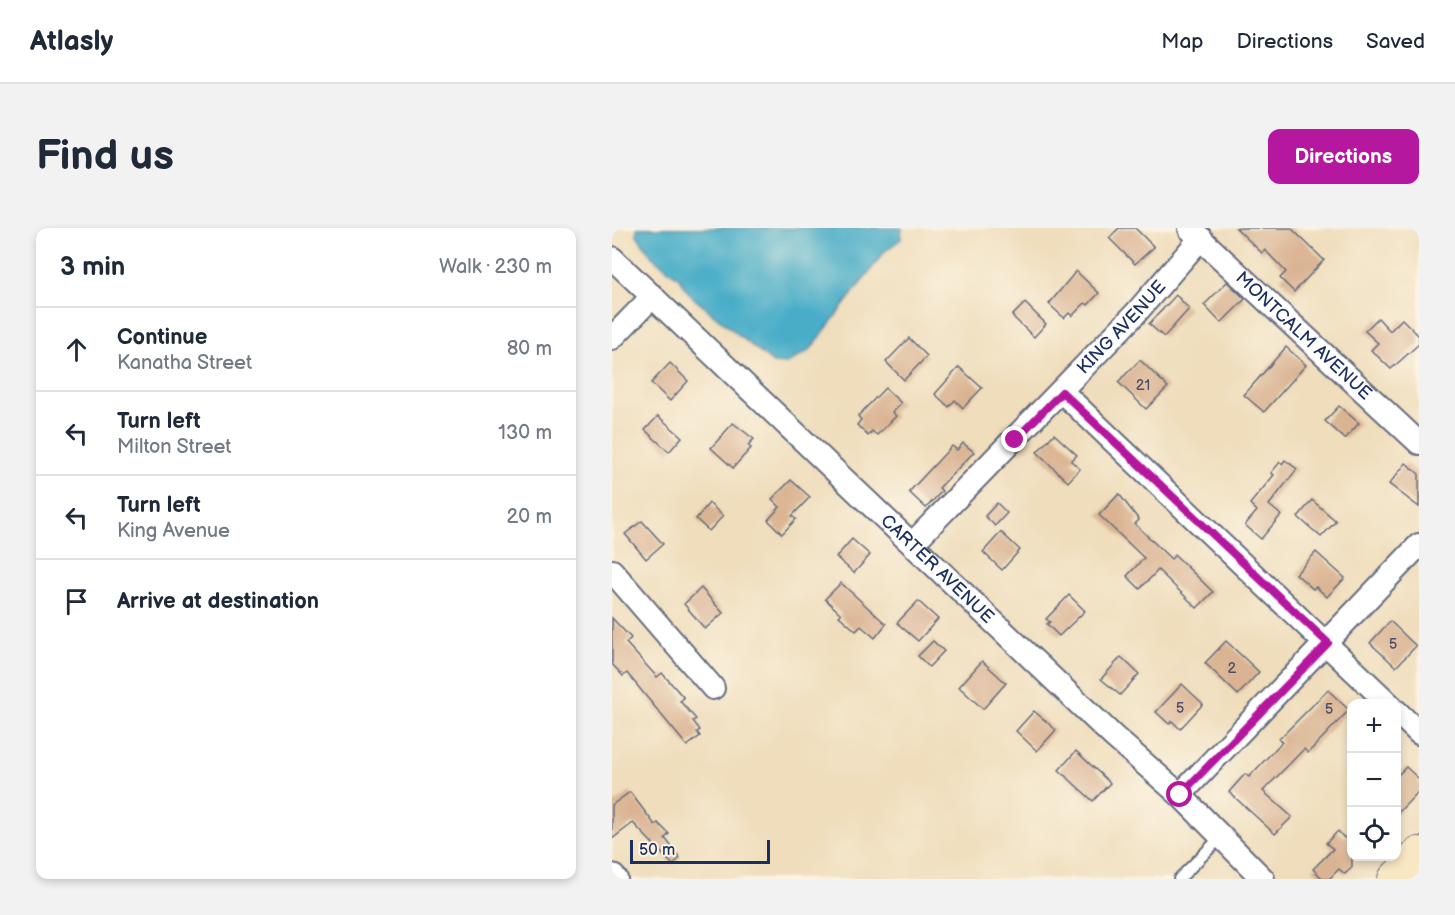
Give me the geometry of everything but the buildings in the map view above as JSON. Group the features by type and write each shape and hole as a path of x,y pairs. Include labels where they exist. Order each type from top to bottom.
{"street":[{"name":"KING AVENUE","path":"913,543 1062,392 1135,314 1195,233"},
{"name":"MONTCALM AVENUE","path":"1195,233 1419,443"},
{"name":"CARTER AVENUE","path":"612,258 1113,736 1180,795 1263,879"},
{"path":"612,339 653,296"},
{"path":"1062,392 1328,643 1384,699"},
{"path":"1180,795 1328,643 1419,545"},
{"path":"612,571 713,688"},
{"path":"1401,716 1419,733"},
{"path":"1394,879 1419,853"},
{"path":"612,874 616,879"}],"lane":[{"path":"1179,879 1221,837"}],"water":[{"path":"637,228 902,228 901,239 885,251 810,350 787,364 773,363 690,295 679,278 652,257 637,235"}],"route":[{"path":"1015,440 1062,392 1163,485 1276,597 1328,643 1180,795"}]}
